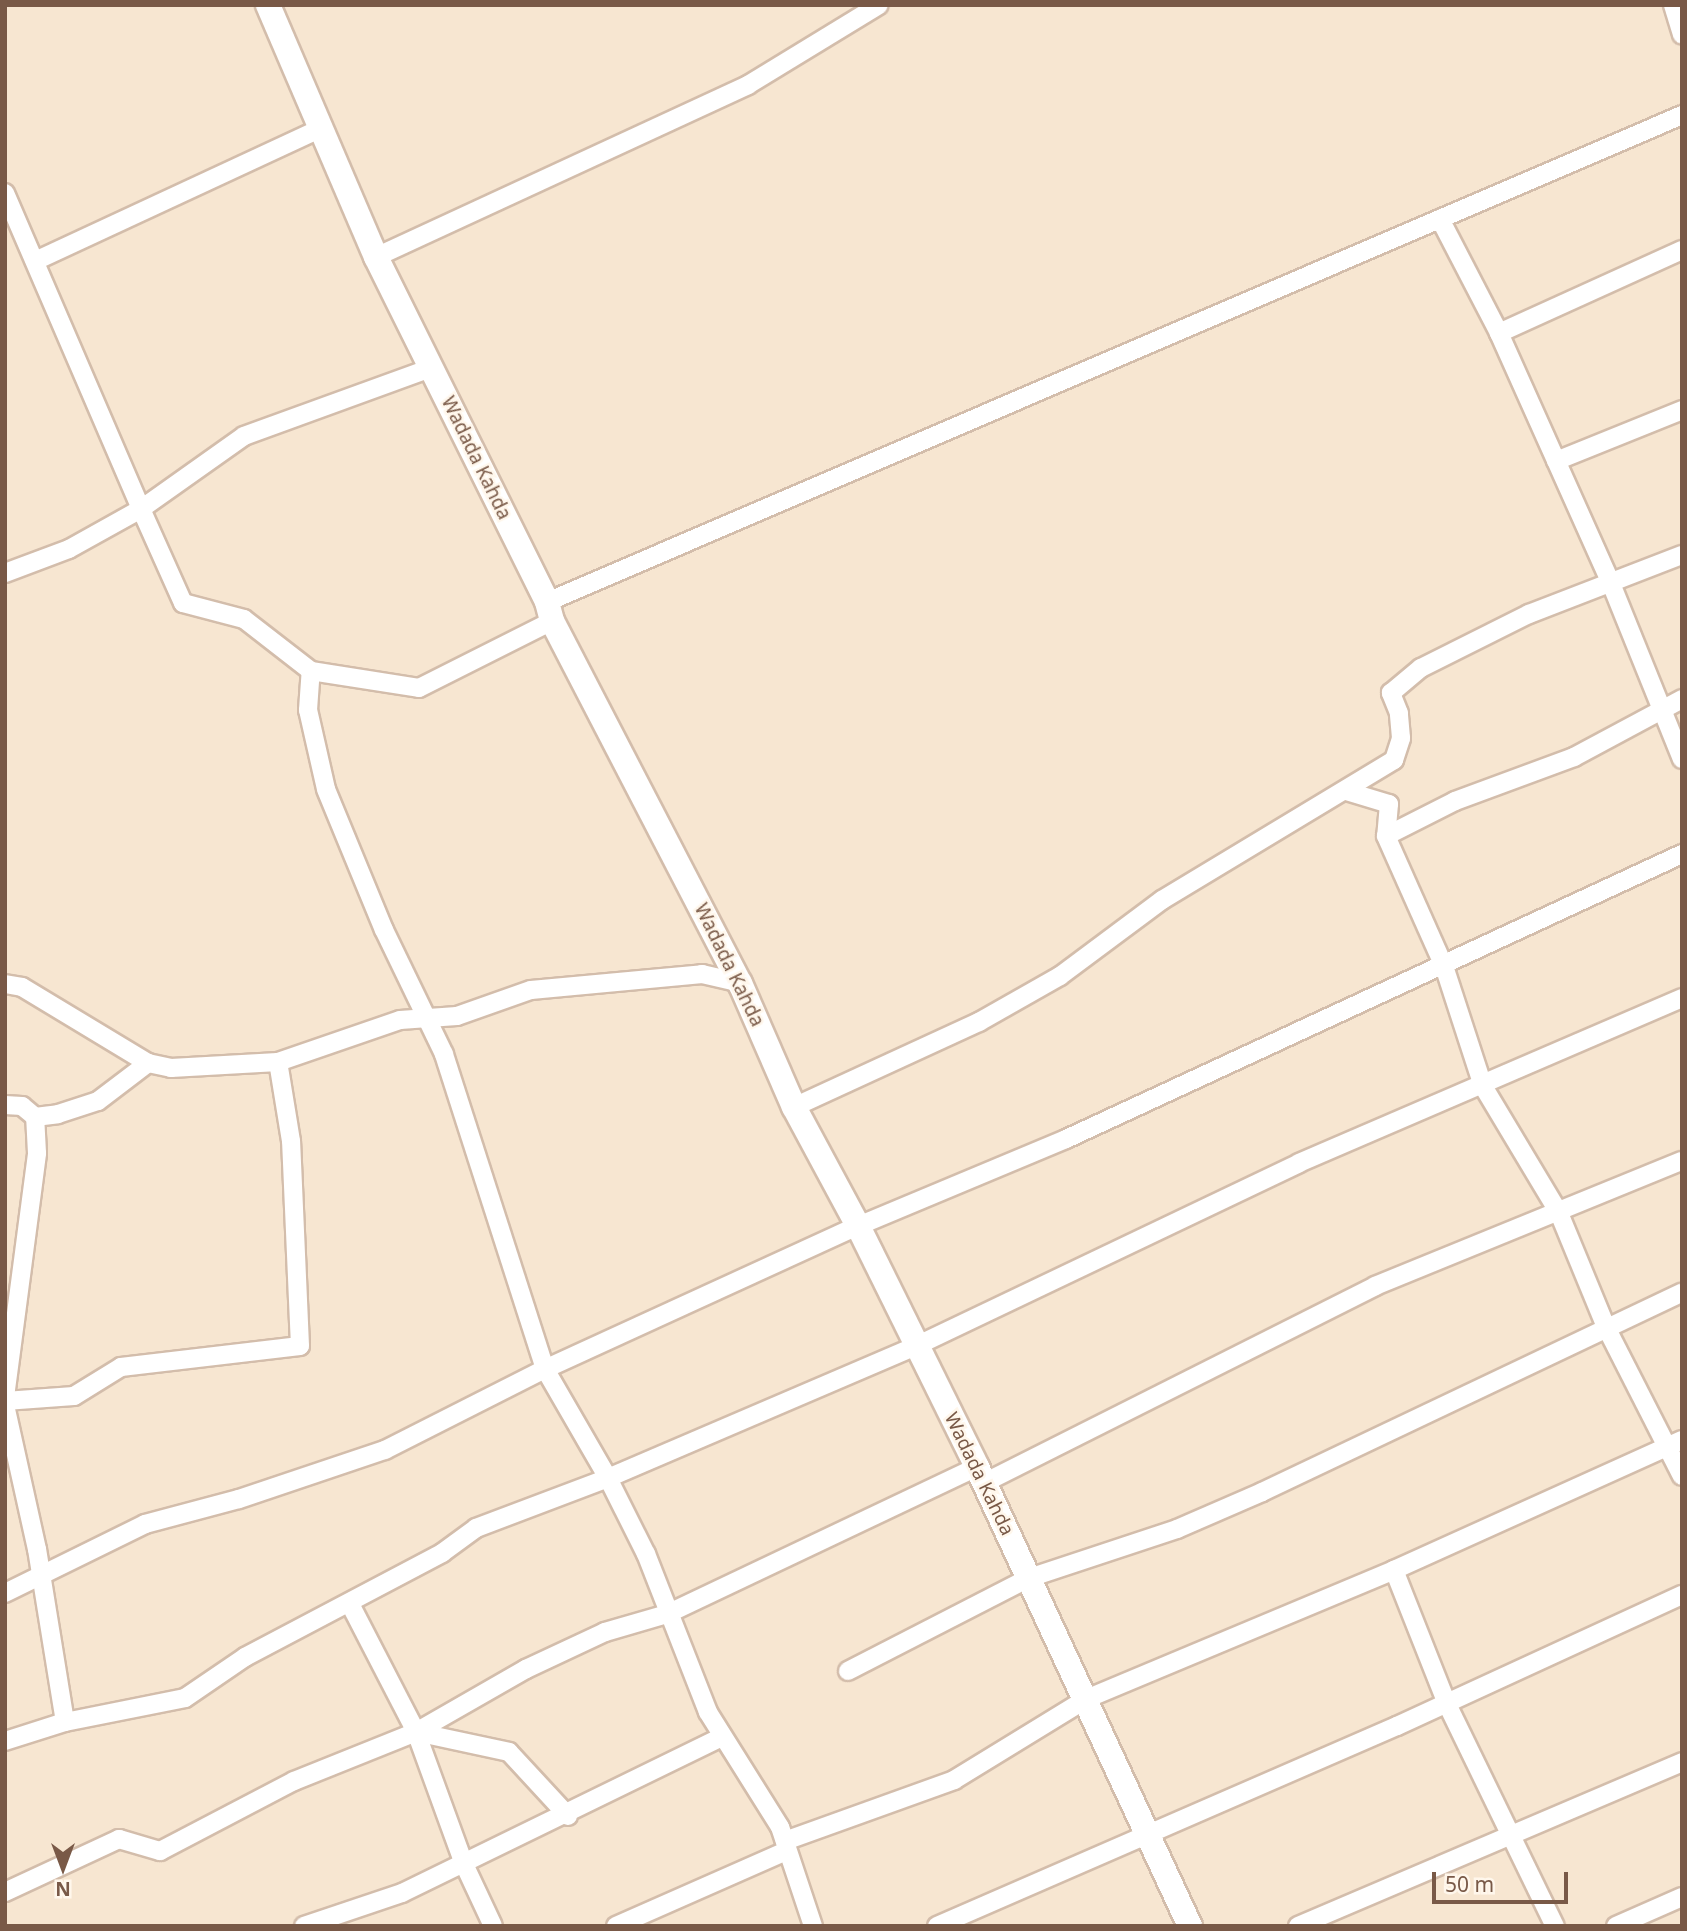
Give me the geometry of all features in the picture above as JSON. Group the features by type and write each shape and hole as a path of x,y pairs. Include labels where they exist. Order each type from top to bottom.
{"main road":[{"name":"Wadada Kahda","path":"268,5 376,257 550,611 740,983 794,1107 859,1226 1029,1578 1086,1699 1144,1834 1190,1926"}],"street":[{"path":"376,257 748,85 879,5"},
{"path":"1673,5 1682,35"},
{"path":"5,193 183,603 244,619 311,671 419,688 550,611 1682,115"},
{"path":"35,261 321,128"},
{"path":"1440,219 1499,333 1610,581 1659,711 1682,759"},
{"path":"1499,333 1682,250"},
{"path":"5,573 69,549 141,509 244,436 432,368"},
{"path":"1556,461 1682,410"},
{"path":"794,1107 979,1022 1049,983 1163,901 1394,760 1401,738 1399,713 1391,693 1421,668 1468,641 1610,581 1682,555"},
{"path":"311,671 307,710 326,789 444,1054 545,1369 608,1478 646,1554 691,1678 722,1737 772,1809 813,1926"},
{"path":"1385,836 1455,801 1574,757 1682,699"},
{"path":"1346,791 1389,804 1385,836 1444,966 1483,1086 1559,1213 1606,1327 1675,1443 1682,1476"},
{"path":"5,1593 145,1524 239,1499 384,1450 545,1369 859,1226 1066,1139 1219,1065 1444,966 1682,855"},
{"path":"5,984 22,987 148,1063 171,1068 278,1062 400,1020 457,1016 531,990 702,974 740,983"},
{"path":"5,1741 65,1722 185,1698 245,1657 350,1604 442,1553 476,1528 608,1478 916,1346 1299,1163 1682,998"},
{"path":"5,1401 74,1396 121,1367 300,1346 291,1141 278,1062"},
{"path":"35,1117 98,1101 148,1063"},
{"path":"5,1105 22,1106 35,1117 37,1153 5,1401 41,1577 65,1722"},
{"path":"5,1892 119,1839 160,1851 294,1781 416,1732 526,1669 605,1632 667,1614 980,1475 1375,1286 1682,1161"},
{"path":"849,1671 1029,1578 1177,1529 1262,1492 1682,1293"},
{"path":"616,1926 786,1846 954,1780 1086,1699 1394,1570 1675,1443"},
{"path":"1394,1570 1447,1704 1555,1926"},
{"path":"937,1926 1447,1704 1682,1595"},
{"path":"350,1604 416,1732 464,1864 493,1926"},
{"path":"416,1732 509,1752 568,1816"},
{"path":"304,1926 402,1893 568,1816 722,1737"},
{"path":"1298,1926 1682,1762"},
{"path":"1616,1926 1682,1896"}],"shaded area":[{"path":"5,5 1682,5 1682,1926 5,1926"}]}
